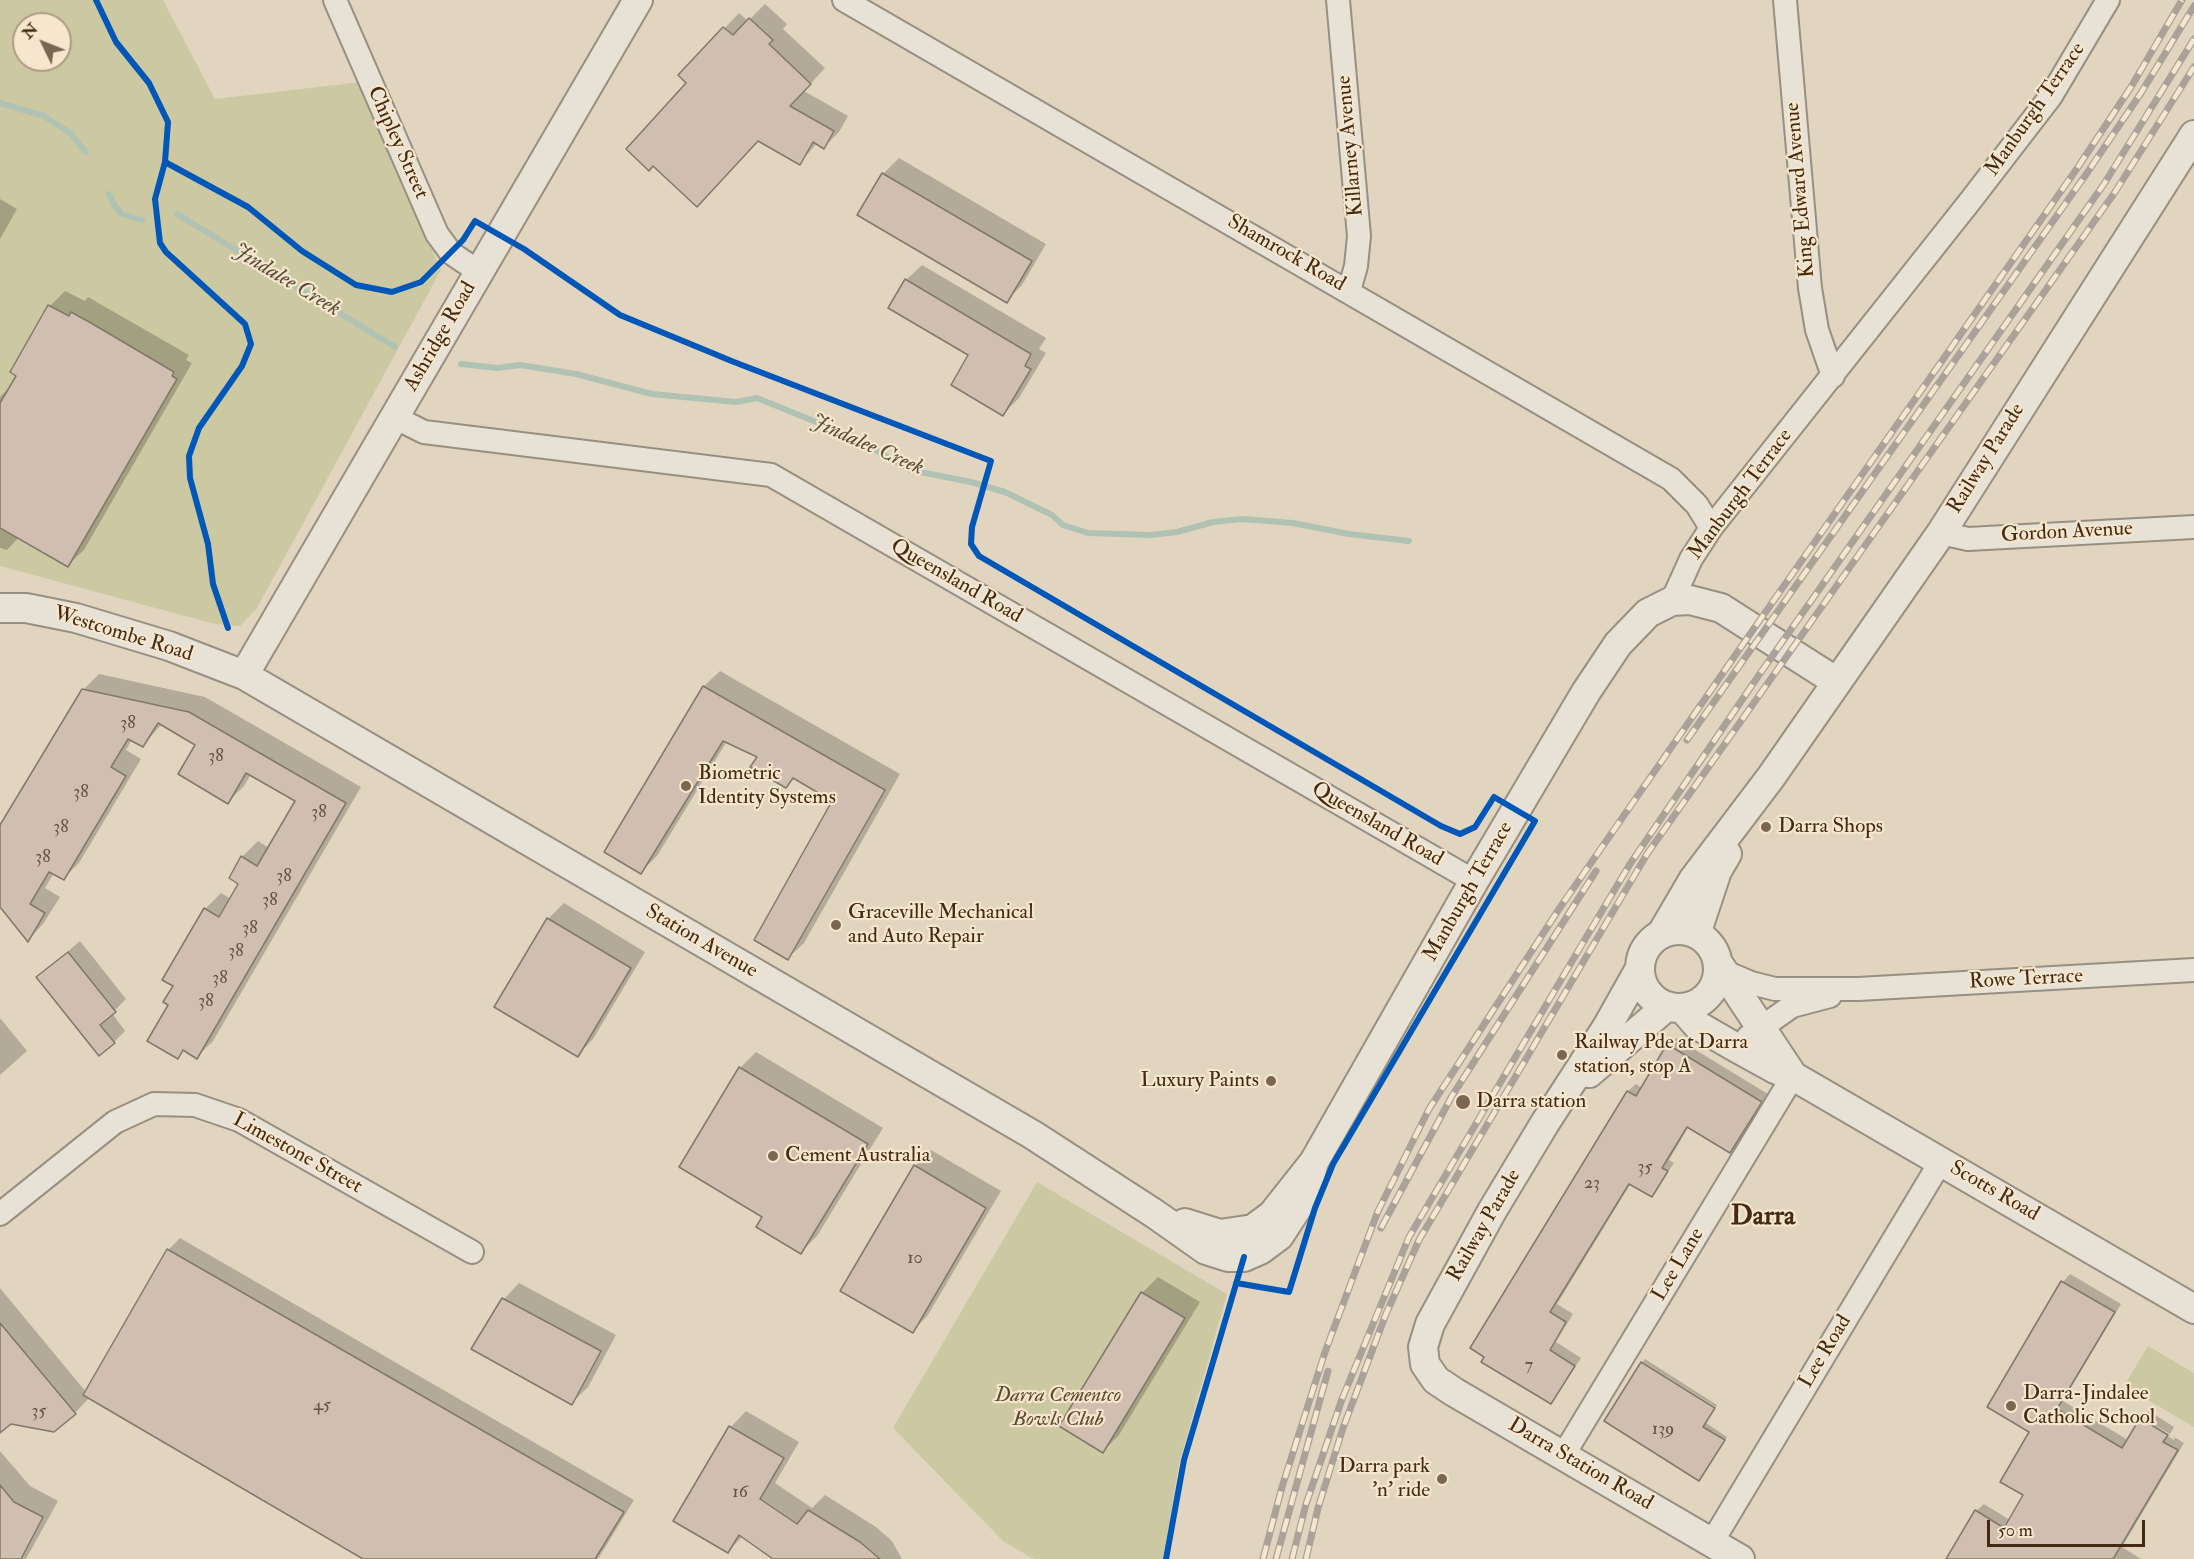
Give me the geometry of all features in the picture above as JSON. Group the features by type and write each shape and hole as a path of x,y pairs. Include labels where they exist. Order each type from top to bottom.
{"street":[{"name":"Chipley Street","path":"335,0 437,234 451,253 479,272"},
{"name":"Ashridge Road","path":"244,675 638,0"},
{"name":"Shamrock Road","path":"844,0 1671,479 1697,505 1711,528"},
{"name":"Killarney Avenue","path":"1338,0 1359,236 1356,266 1348,291"},
{"name":"King Edward Avenue","path":"1785,0 1810,288 1817,330 1833,376"},
{"name":"Manburgh Terrace","path":"1266,1232 1305,1196 1314,1162 1474,881 1586,692 1618,644 1648,612 1672,601 1691,559 1711,528 1833,376 2051,96 2108,0"},
{"name":"Railway Parade","path":"1662,933 1693,880 1771,777 1941,533 2194,135"},
{"name":"Queensland Road","path":"394,417 424,432 771,475 1474,881"},
{"name":"Gordon Avenue","path":"1941,533 1968,539 2194,527"},
{"path":"1672,601 1690,600 1721,608 1837,682"},
{"name":"Westcombe Road","path":"0,608 26,608 76,618 169,646 244,675"},
{"name":"Station Avenue","path":"244,675 1033,1136 1155,1214 1206,1250 1228,1257 1244,1257 1260,1250 1266,1232"},
{"name":"Railway Parade","path":"1696,934 1717,871 1771,777"},
{"path":"1674,930 1696,934 1707,941 1721,967 1710,993 1695,1005 1675,1008 1647,993 1639,970 1645,948 1662,933 1674,930"},
{"name":"Rowe Terrace","path":"1721,967 1751,983 1775,989 1858,989 2194,970"},
{"name":"Scotts Road","path":"1721,967 1793,1076"},
{"name":"Railway Parade","path":"1425,1364 1423,1347 1430,1324 1492,1211 1607,1027 1639,970"},
{"name":"Rowe Terrace","path":"1735,1047 1792,1006 1858,989"},
{"name":"Railway Parade","path":"1564,1094 1675,1008"},
{"name":"Scotts Road","path":"1675,1008 1735,1047 1793,1076 2194,1309"},
{"name":"Lee Lane","path":"1564,1454 1793,1076"},
{"name":"Limestone Street","path":"0,1214 115,1122 154,1104 195,1105 239,1120 472,1252"},
{"name":"Lee Road","path":"1712,1542 1941,1161"},
{"name":"Darra Station Road","path":"1425,1364 1436,1380 1454,1392 1564,1454 1740,1559"}],"green space":[{"path":"0,0 163,0 215,99 361,82 441,270 257,608 240,626 215,624 0,566"},
{"name":"Darra Cementco Bowls Club","path":"1037,1182 1227,1294 1179,1464 1163,1559 1034,1559 1004,1542 893,1428"},
{"path":"2148,1346 2194,1373 2194,1427 2124,1386"}],"building":[{"path":"749,18 773,40 769,44 811,84 790,106 834,131 824,149 813,142 800,165 758,141 697,207 653,166 649,171 626,149 686,83 678,75 723,27 733,35"},
{"path":"882,173 1032,261 1007,303 857,215"},
{"path":"905,279 1031,354 1025,366 1031,369 1003,416 951,385 968,355 888,308"},
{"path":"48,305 69,316 71,312 91,323 174,372 172,376 177,379 68,567 0,528 0,403 16,376 10,372"},
{"path":"703,686 885,790 788,960 754,940 832,801 793,778 786,788 750,767 757,757 723,741 641,874 604,852"},
{"path":"82,689 189,712 346,803 197,1059 183,1050 178,1059 147,1041 168,1005 163,1002 173,986 162,980 204,908 219,917 238,884 229,878 241,856 257,866 295,801 246,773 228,804 178,774 195,745 158,723 143,747 128,739 111,767 126,776 64,880 49,872 30,904 45,913 28,942 0,907 0,825"},
{"path":"547,918 631,968 578,1057 494,1007"},
{"path":"68,952 116,1012 100,1025 115,1043 99,1056 36,977"},
{"path":"1667,1044 1762,1102 1730,1153 1687,1127 1662,1168 1668,1171 1652,1197 1629,1184 1550,1312 1566,1322 1550,1350 1575,1366 1551,1404 1481,1362 1484,1357 1470,1348 1627,1091 1636,1096"},
{"name":"Cement Australia","path":"739,1067 868,1144 801,1254 756,1227 762,1217 679,1167"},
{"path":"914,1165 986,1208 913,1333 840,1291"},
{"path":"167,1249 624,1512 595,1559 363,1559 83,1395"},
{"path":"2061,1281 2115,1312 2057,1409 2122,1448 2140,1418 2168,1435 2163,1442 2178,1450 2113,1559 1946,1559 1975,1510 2004,1528 2023,1495 2000,1482 2029,1432 1987,1407"},
{"path":"1141,1292 1185,1318 1103,1453 1059,1426"},
{"path":"502,1298 601,1351 572,1405 471,1349"},
{"path":"0,1323 76,1414 54,1432 11,1424 0,1433"},
{"path":"1641,1362 1715,1408 1703,1427 1725,1440 1699,1481 1604,1421"},
{"path":"729,1426 784,1458 760,1499 797,1524 808,1510 860,1542 880,1559 773,1559 739,1535 728,1553 673,1521"},
{"path":"0,1485 14,1502 43,1517 21,1559 0,1559"}],"waterway":[{"name":"Jindalee Creek","path":"0,103 44,116 70,133 86,152"},
{"name":"Jindalee Creek","path":"109,194 114,205 122,214 142,220"},
{"name":"Jindalee Creek","path":"177,214 395,347"},
{"name":"Jindalee Creek","path":"461,364 497,368 520,365 576,374 652,394 736,402 757,398 853,437 910,470 971,482 1005,492 1052,515 1063,525 1088,533 1150,535 1177,532 1213,522 1242,519 1293,523 1349,534 1409,541"}],"railway":[{"path":"1263,1559 1282,1487 1325,1352 1378,1211 1429,1109 1559,909 2078,167 2131,87 2182,0"},
{"path":"1687,740 2087,173 2141,93 2194,6"},
{"path":"1292,1559 1306,1504 1342,1399 1409,1237 1581,946 1630,864 1759,675 2104,184 2194,39"},
{"path":"1306,1559 1318,1508 1343,1428 1386,1314 1419,1240 1647,854 2115,192 2194,67"},
{"path":"1381,1228 1452,1096 1596,871"},
{"path":"1276,1559 1328,1371"}],"cycle path":[{"path":"96,0 116,42 149,83 168,122 165,162 248,207 302,251 356,285 392,292 421,282 463,240 475,221 524,249 620,315 734,362 991,461 972,527 971,544 979,556 1441,826 1460,834 1475,827 1494,797 1535,821 1333,1164 1315,1208 1289,1292 1236,1283"},
{"path":"165,162 155,199 160,243 166,252 245,324 251,344 242,366 199,428 189,456 190,478 208,544 213,584 228,628"},
{"path":"1166,1559 1184,1460 1244,1257"}],"place":[{"name":"Biometric Identity Systems","path":"686,786"},
{"name":"Darra Shops","path":"1766,827"},
{"name":"Graceville Mechanical and Auto Repair","path":"836,925"},
{"name":"Railway Pde at Darra station, stop A","path":"1562,1055"},
{"name":"Luxury Paints","path":"1271,1081"},
{"name":"Darra station","path":"1463,1102"},
{"name":"Cement Australia","path":"773,1156"},
{"name":"Darra-Jindalee Catholic School","path":"2011,1406"},
{"name":"Darra park 'n' ride","path":"1442,1479"}],"district":[{"name":"Darra","path":"1763,1218"}]}
